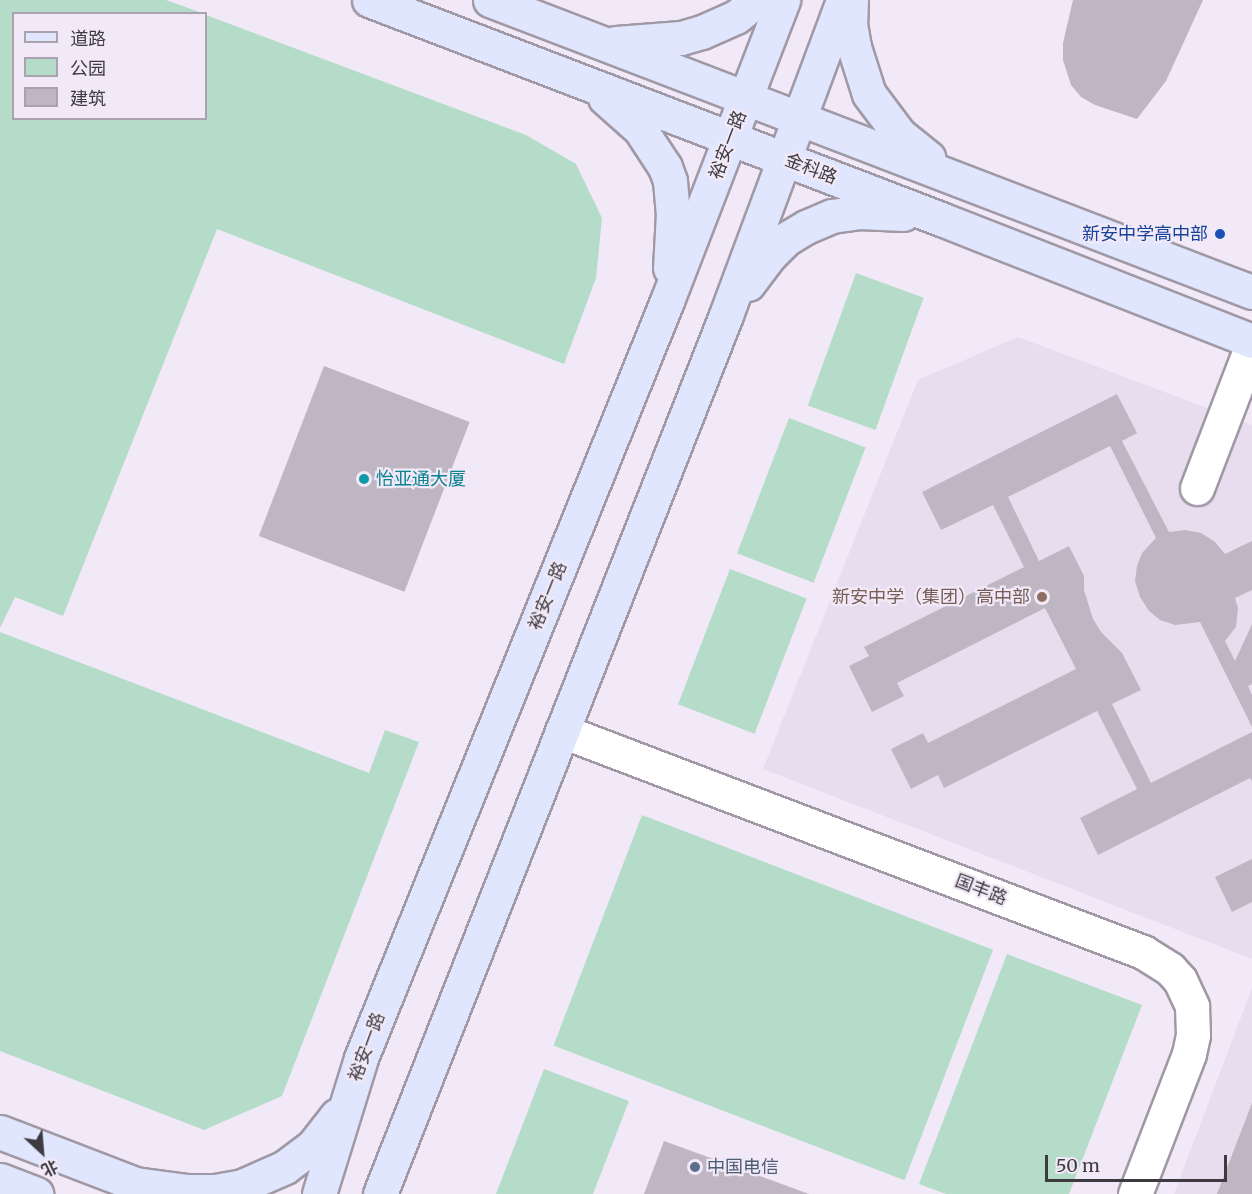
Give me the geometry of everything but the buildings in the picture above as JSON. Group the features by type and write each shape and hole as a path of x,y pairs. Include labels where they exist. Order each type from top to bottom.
{"main road":[{"name":"金科路","path":"369,0 941,219 1252,343"},
{"path":"490,0 1252,292"},
{"path":"604,43 681,38 702,32 736,17 757,0"},
{"name":"裕安一路","path":"319,1194 361,1058 667,301 783,0"},
{"path":"380,1194 726,315 786,159 843,0"},
{"path":"851,0 850,24 854,47 869,94 899,134 963,181"},
{"path":"585,82 623,112 640,129 665,166 670,181 673,213 667,301"},
{"path":"726,315 769,256 786,239 806,227 832,216 859,212 941,219"},
{"path":"0,1132 148,1189 215,1191 242,1186 285,1167 313,1146 336,1118 361,1058"},
{"path":"405,1194 406,1160 423,1084"},
{"path":"0,1180 36,1194"}],"street":[{"path":"1197,488 1252,343"},
{"name":"国丰路","path":"562,731 1143,952 1170,969 1188,993 1192,1006 1193,1035 1189,1054 1135,1194"}],"shaded area":[{"name":"新安中学（集团）高中部","path":"1018,337 1252,425 1252,959 763,769 918,380"},
{"path":"1252,988 1252,1194 1174,1194"}],"green space":[{"path":"0,0 166,0 199,12 12,12 12,120 207,120 207,15 526,135 576,164 602,218 596,278 564,364 217,229 63,616 15,597 0,628"},
{"path":"856,273 924,298 875,430 808,405"},
{"path":"789,418 866,447 814,583 737,553"},
{"path":"730,569 807,598 755,734 678,704"},
{"path":"0,632 369,773 385,730 419,742 282,1096 204,1130 0,1051"},
{"path":"642,815 993,950 905,1180 553,1046"},
{"path":"1007,954 1142,1005 1069,1194 946,1194 919,1184"},
{"path":"544,1069 629,1101 593,1194 496,1194"}],"place":[{"name":"新安中学高中部","path":"1220,234"},
{"name":"怡亚通大厦","path":"364,479"},
{"name":"新安中学（集团）高中部","path":"1042,597"},
{"name":"中国电信","path":"695,1167"}]}
